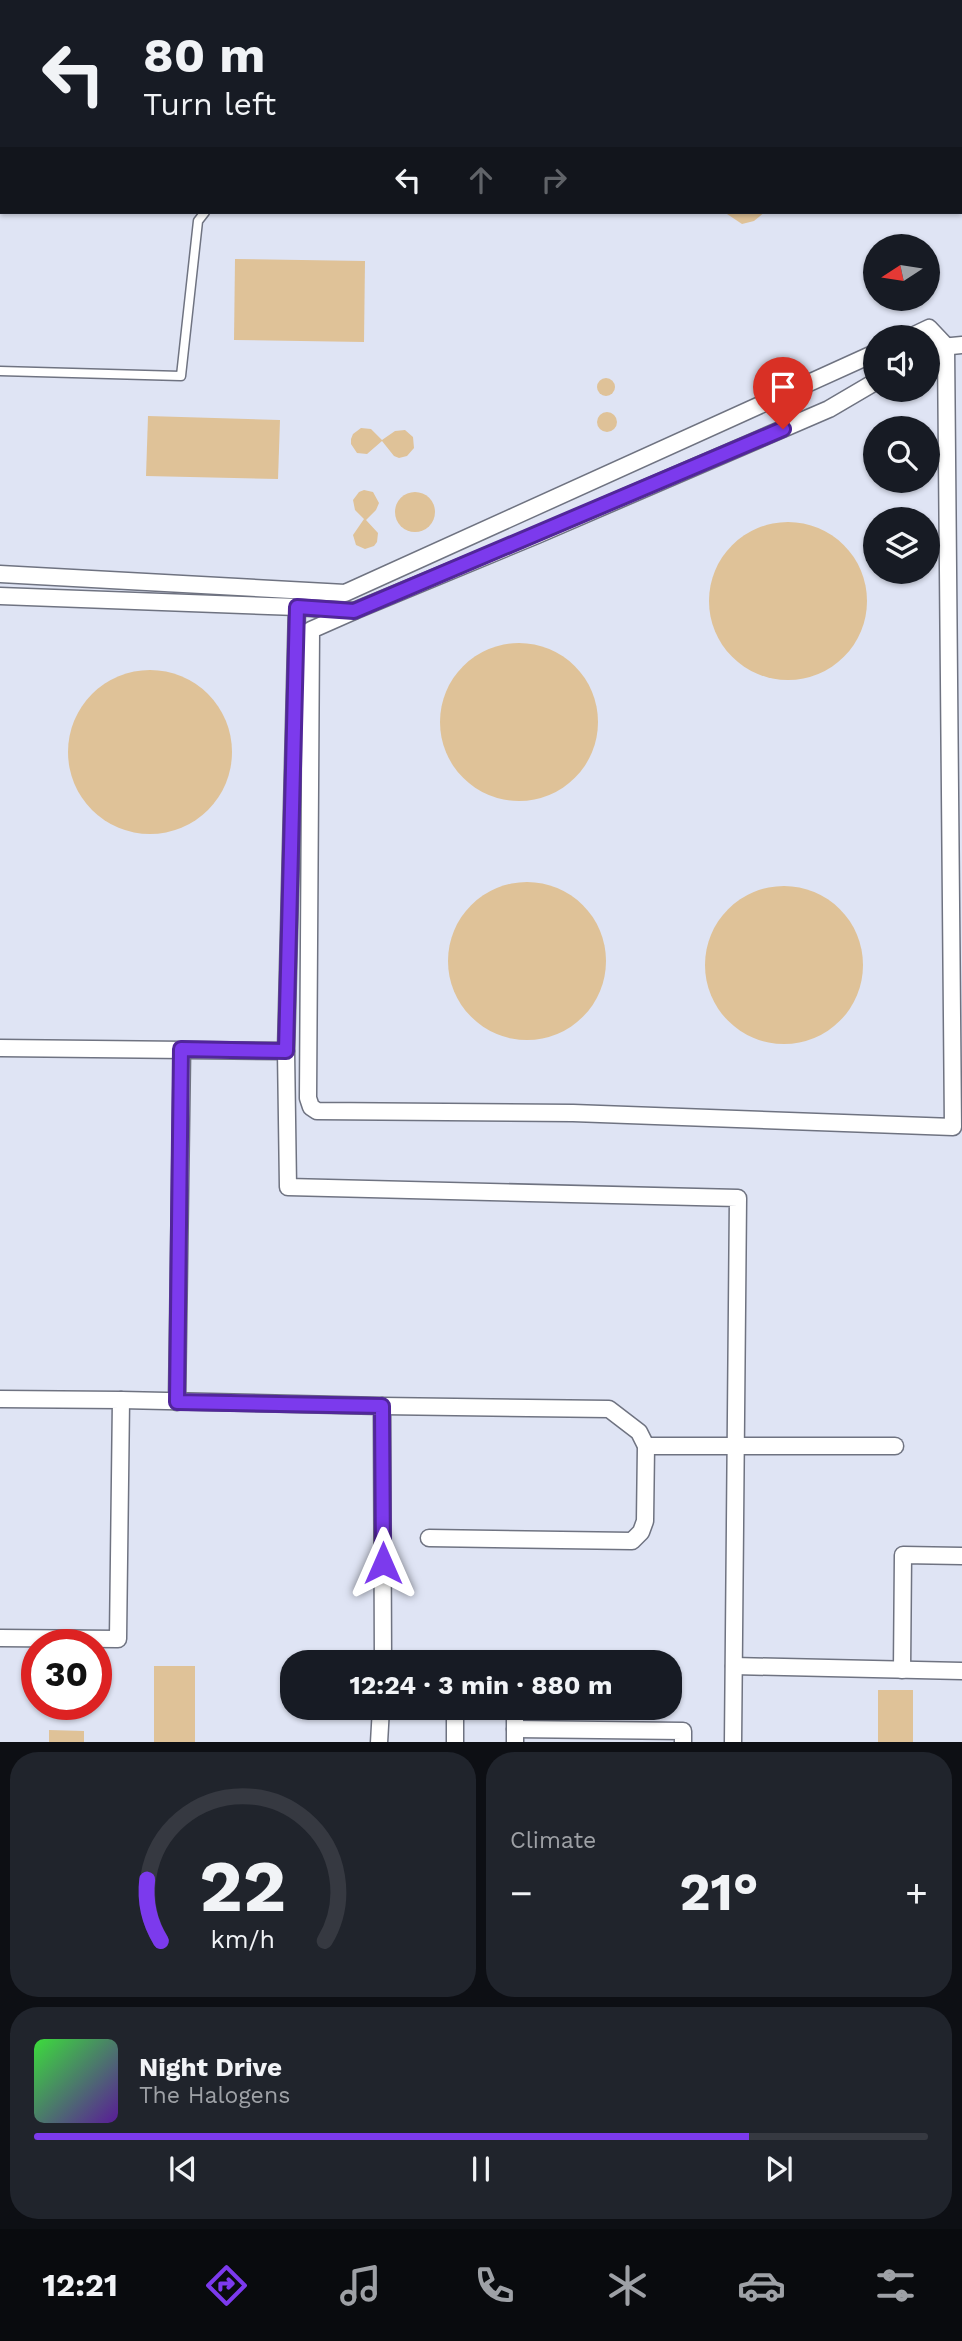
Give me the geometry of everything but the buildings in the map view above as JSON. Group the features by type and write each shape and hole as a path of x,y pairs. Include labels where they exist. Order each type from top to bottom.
{"street":[{"path":"863,389 829,409 311,630 308,1098 311,1107 317,1111 573,1114 953,1127 954,346"},
{"path":"0,573 345,593 863,358"},
{"path":"0,596 354,611"},
{"path":"297,607 286,1051 288,1187 738,1198 733,1742"},
{"path":"0,1048 286,1051"},
{"path":"177,1402 181,1049"},
{"path":"0,1399 609,1409 639,1432 646,1446 645,1521 641,1532 632,1541 429,1538"},
{"path":"0,1638 118,1639 121,1400"},
{"path":"382,1406 383,1650"},
{"path":"646,1446 895,1446"},
{"path":"902,1670 903,1555 962,1556"},
{"path":"734,1666 962,1671"},
{"path":"379,1742 380,1720"},
{"path":"455,1720 455,1742"},
{"path":"515,1736 683,1731 682,1742"}],"lane":[{"path":"0,371 181,376 198,221 203,214"}],"route":[{"path":"383,1563 382,1406 177,1402 181,1049 286,1051 297,607 354,611 783,429"}]}
